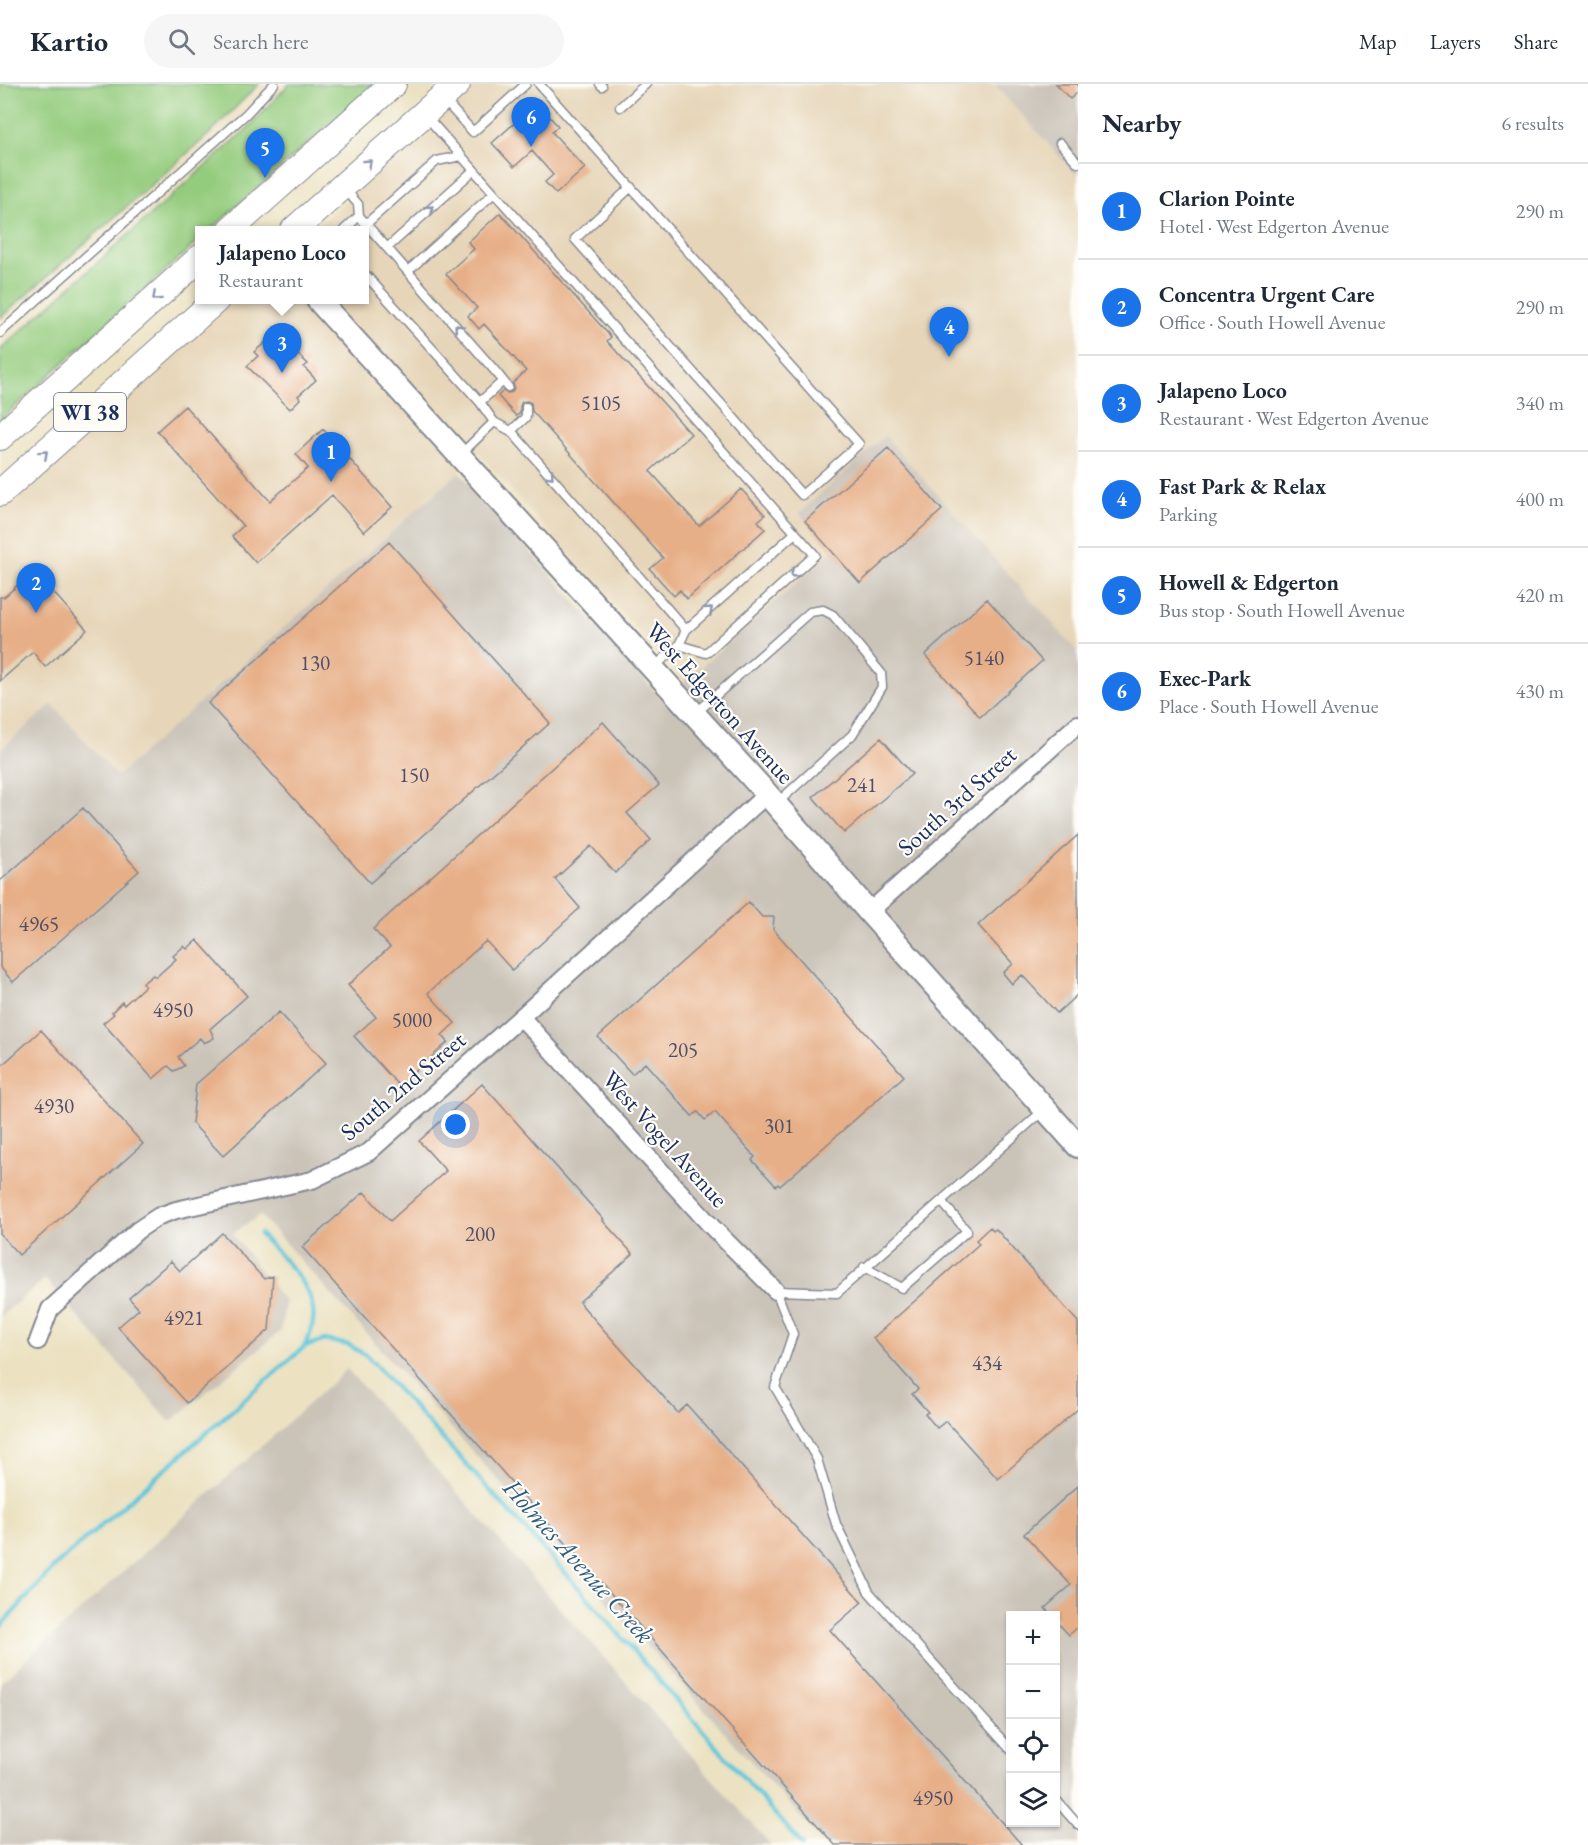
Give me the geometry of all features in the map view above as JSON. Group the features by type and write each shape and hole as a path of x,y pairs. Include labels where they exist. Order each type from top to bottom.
{"main road":[{"path":"243,226 393,84"},
{"path":"299,226 441,98"},
{"name":"WI 38","path":"0,437 195,262"},
{"name":"WI 38","path":"0,492 212,304"}],"street":[{"name":"West Edgerton Avenue","path":"322,304 771,799 1078,1146"},
{"name":"South 3rd Street","path":"869,912 1078,724"},
{"name":"South 2nd Street","path":"38,1341 50,1309 138,1230 159,1216 176,1210 312,1180 369,1152 771,799"},
{"name":"West Vogel Avenue","path":"521,1017 712,1227 776,1291"}],"lane":[{"path":"0,333 246,114 274,84"},
{"path":"441,98 473,132 526,84"},
{"path":"539,84 631,187 859,444 802,495 575,239 631,187"},
{"path":"620,107 646,84"},
{"path":"441,98 461,156 815,555 706,653 679,645"},
{"path":"1060,143 1078,163"},
{"path":"343,186 358,204 359,216 366,224 436,161 461,156"},
{"path":"387,248 474,170"},
{"path":"408,271 494,193"},
{"path":"349,226 359,216"},
{"path":"369,227 505,384 480,402"},
{"path":"369,279 480,402 494,422 511,431 686,630"},
{"path":"511,431 526,417 526,407"},
{"path":"459,455 494,422"},
{"path":"653,669 679,645 686,630 795,533"},
{"path":"695,715 810,612 823,610 833,615 881,673 882,687 852,735 771,799"},
{"path":"1006,1744 869,1592 836,1524 817,1459 775,1387 793,1334 776,1291 837,1293 1045,1109"},
{"path":"864,1267 902,1288 967,1231 941,1201"},
{"path":"1060,1805 1078,1825"}],"shaded area":[{"path":"477,84 994,84 1078,177 1078,652 884,436 832,551 684,682 479,454 117,776 52,704 0,750 0,510 232,304 369,304 369,226 317,226"},
{"path":"994,84 1078,84 1078,177"},
{"path":"885,436 1078,652 1078,1845 826,1845 260,1215 232,1234 285,1302 281,1331 170,1422 45,1279 0,1317 0,750 52,704 117,776 459,472 662,699 832,551 799,513"},
{"path":"347,1369 771,1845 0,1845 0,1683"}],"green space":[{"path":"0,84 259,84 207,136 0,318"},
{"path":"289,84 375,84 215,226 195,226 195,244 0,420 0,351 3,347 249,127"}],"building":[{"path":"1056,84 1078,84 1078,92 1070,99"},
{"path":"537,103 558,126 552,132 585,168 556,194 545,182 553,175 532,151 514,167 492,143"},
{"path":"500,213 611,337 607,341 691,434 650,471 699,526 741,489 765,515 758,521 765,529 687,599 680,590 674,596 650,569 663,558 532,411 531,403 522,402 520,413 516,416 498,396 503,391 512,392 513,383 526,371 484,324 479,329 468,316 477,308 446,274 474,249 468,242"},
{"path":"279,336 308,364 304,367 316,380 298,396 300,399 290,409 247,366 258,356 254,352 267,341 269,344"},
{"path":"185,406 270,501 308,468 296,454 323,429 392,507 364,532 332,495 256,563 232,536 243,526 157,431"},
{"path":"888,448 942,510 860,583 805,521"},
{"path":"389,542 550,723 370,883 208,703"},
{"path":"34,571 87,630 45,667 33,652 0,681 0,597 4,597"},
{"path":"987,599 1042,661 980,717 925,655"},
{"path":"603,722 659,785 627,813 651,840 615,873 591,846 555,879 580,908 512,970 486,941 428,993 455,1023 442,1035 448,1042 399,1086 354,1036 376,1017 348,985 390,947 373,929"},
{"path":"881,738 912,774 844,833 813,797"},
{"path":"83,808 139,871 13,982 0,967 0,881"},
{"path":"1078,835 1078,994 1057,1013 1022,975 1012,984 1003,973 1013,964 978,925"},
{"path":"749,902 762,917 774,917 773,929 904,1076 780,1186 778,1184 776,1186 752,1160 755,1157 715,1112 705,1120 698,1112 692,1116 645,1063 632,1074 598,1037"},
{"path":"197,940 247,996 210,1029 214,1038 204,1043 200,1038 178,1057 184,1066 174,1071 168,1066 153,1079 103,1023 114,1014 112,1012 122,1002 124,1005 145,986 143,983 153,975 156,977 176,959 173,956 184,946 187,949"},
{"path":"279,1012 326,1063 223,1156 192,1123 196,1084"},
{"path":"41,1030 143,1144 19,1255 0,1234 0,1067"},
{"path":"482,1084 633,1254 579,1302 678,1413 687,1405 862,1602 830,1630 1022,1845 835,1845 302,1247 364,1192 390,1221 446,1171 419,1141"},
{"path":"990,1227 993,1231 996,1229 1078,1322 1078,1409 998,1479 946,1421 937,1428 925,1414 928,1412 912,1394 918,1389 873,1338 979,1244 976,1240"},
{"path":"222,1233 264,1279 273,1276 269,1330 187,1403 118,1327 139,1309 129,1298 171,1261 180,1271"},
{"path":"1078,1486 1078,1627 1069,1635 1060,1625 1060,1611 1047,1611 1045,1608 1071,1585 1024,1534"}],"waterway":[{"name":"Holmes Avenue Creek","path":"260,1234 293,1269 311,1300 313,1324 304,1347"},
{"name":"Holmes Avenue Creek","path":"0,1627 56,1565 304,1347 325,1340 349,1345 367,1356 579,1588 802,1845"}],"place":[{"name":"Exec-Park","path":"531,147"},
{"name":"Howell & Edgerton","path":"265,178"},
{"name":"Fast Park & Relax","path":"949,357"},
{"name":"Jalapeno Loco","path":"282,373"},
{"name":"Clarion Pointe","path":"331,482"},
{"name":"Concentra Urgent Care","path":"36,613"}]}
